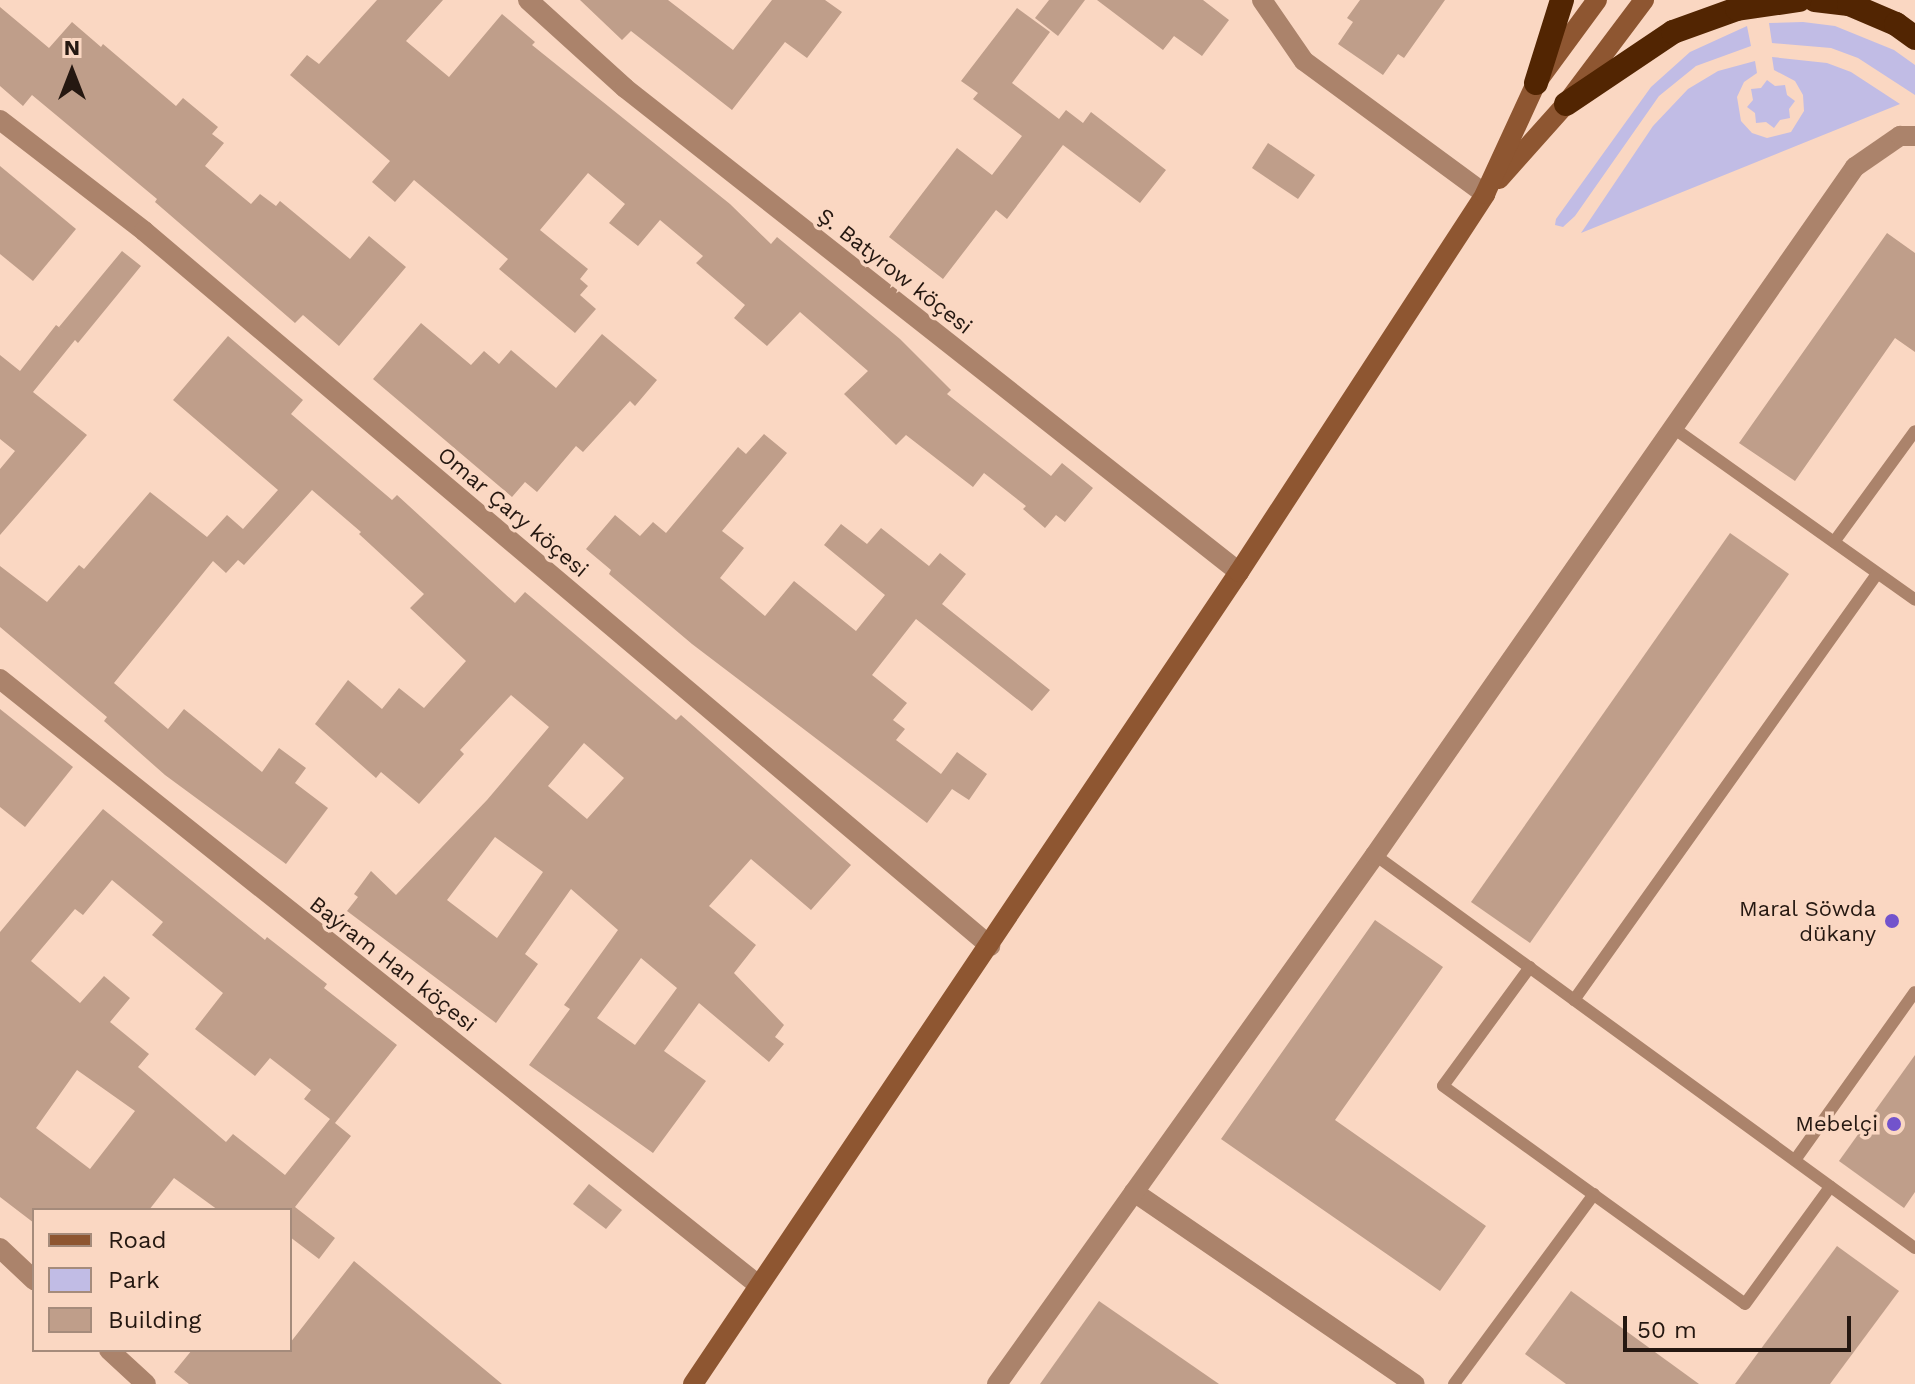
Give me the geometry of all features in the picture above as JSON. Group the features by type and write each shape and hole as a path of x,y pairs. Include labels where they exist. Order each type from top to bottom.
{"highway":[{"path":"1536,83 1562,0"},
{"path":"1566,104 1673,32 1737,9 1799,0"},
{"path":"1815,0 1849,4 1896,24 1915,38"}],"street":[{"name":"Ş. Batyrow köçesi","path":"528,0 625,88 1239,572"},
{"path":"1262,0 1304,61 1485,194"},
{"path":"693,1384 757,1284 990,946 1239,572 1485,194 1536,83 1597,0"},
{"path":"1485,194 1566,104 1644,0"},
{"name":"Omar Çary köçesi","path":"0,120 144,231 990,946"},
{"path":"997,1384 1375,855 1855,167 1900,136 1915,136"},
{"name":"Baýram Han köçesi","path":"0,679 757,1284"},
{"path":"1134,1192 1414,1384"},
{"path":"0,1248 32,1278"},
{"path":"111,1352 146,1384"}],"lane":[{"path":"1672,427 1915,600"},
{"path":"1834,542 1915,431"},
{"path":"1574,1000 1877,574"},
{"path":"1375,855 1915,1248"},
{"path":"1530,967 1443,1086 1745,1304 1830,1187"},
{"path":"1795,1160 1915,992"},
{"path":"1454,1384 1594,1194"}],"green space":[{"path":"1803,22 1835,26 1894,50 1915,65 1915,95 1858,58 1831,48 1772,43 1769,23"},
{"path":"1747,26 1751,46 1696,66 1659,96 1575,216 1563,227 1555,225 1556,219 1651,87 1690,52"},
{"path":"1772,57 1827,63 1851,72 1900,104 1581,233 1653,126 1688,89 1718,71 1755,61 1757,73 1744,82 1737,97 1741,121 1752,133 1767,138 1791,132 1804,111 1803,95 1795,81 1774,70"},
{"path":"1767,80 1775,86 1785,85 1787,95 1795,101 1789,109 1790,118 1780,120 1774,128 1766,122 1756,123 1755,113 1747,107 1753,100 1751,89 1761,88"}],"building":[{"path":"377,0 443,0 406,41 449,77 502,14 535,42 532,45 730,204 771,244 777,237 900,339 951,390 947,394 1051,476 1062,463 1093,488 1065,522 1056,515 1045,528 1023,509 1026,506 984,473 973,487 906,435 896,445 844,394 868,371 800,312 767,346 734,318 745,305 696,263 703,256 660,220 638,246 609,223 625,204 588,173 540,230 588,269 580,279 588,286 580,295 596,309 575,333 499,269 508,259 414,180 395,202 372,182 390,161 290,75 307,55 319,64"},
{"path":"580,0 668,0 733,50 772,0 825,0 842,12 807,58 785,42 732,110 631,31 622,40"},
{"path":"1049,0 1085,0 1058,36 1035,18"},
{"path":"1097,0 1203,0 1229,20 1202,56 1174,36 1163,50"},
{"path":"1360,0 1445,0 1404,58 1398,54 1383,75 1338,44 1353,22 1347,18"},
{"path":"0,7 49,48 72,22 176,106 183,98 218,127 212,134 224,143 205,166 251,204 260,194 276,206 280,201 350,259 369,236 406,267 339,346 303,315 295,323 155,202 157,199 32,95 23,106 0,86"},
{"path":"1017,8 1050,32 1012,83 1059,119 1066,110 1083,123 1091,112 1166,170 1140,203 1063,145 1007,219 996,210 943,279 889,237 957,148 992,175 1022,136 973,99 978,93 961,81"},
{"path":"1268,143 1315,175 1298,199 1252,168"},
{"path":"0,166 76,229 33,281 0,254"},
{"path":"1887,233 1915,253 1915,352 1895,338 1795,481 1739,443"},
{"path":"122,251 141,266 33,392 87,435 0,535 0,469 15,451 0,439 0,355 20,371 56,325 63,330 59,327"},
{"path":"421,323 471,365 484,351 499,364 511,350 556,388 602,334 657,380 635,406 630,401 583,452 576,446 537,492 525,482 512,497 373,379"},
{"path":"228,336 303,400 291,414 392,500 397,495 515,603 525,592 676,720 681,715 851,865 811,910 751,859 709,906 756,945 734,973 784,1025 775,1037 784,1044 769,1062 699,1003 664,1051 706,1081 653,1153 529,1065 570,1009 564,1005 618,930 571,889 525,954 538,964 496,1023 347,911 358,897 354,894 371,871 396,895 487,800 549,727 511,695 460,750 464,754 419,804 381,772 376,778 315,724 348,680 382,709 399,688 424,708 466,661 410,608 424,594 359,534 361,532 312,490 244,565 238,560 226,573 213,561 114,683 168,729 184,709 262,772 279,748 306,768 295,783 328,808 286,864 165,775 104,721 107,717 0,627 0,566 47,602 79,565 84,569 150,492 207,537 227,515 243,529 278,490 173,400","holes":["584,743 624,778 587,819 548,786","495,837 543,872 497,938 447,900","641,958 677,988 635,1045 597,1018"]},
{"path":"764,434 787,453 722,531 744,548 720,578 765,616 794,581 856,631 885,595 824,545 841,524 867,544 881,528 929,566 940,553 966,574 942,604 1050,690 1032,711 916,619 872,675 907,703 893,720 905,729 896,740 941,774 957,752 987,774 969,800 952,789 927,823 692,644 609,574 611,570 586,549 615,515 640,536 653,522 666,533 738,447 746,454"},
{"path":"1730,533 1789,574 1530,943 1471,902"},
{"path":"0,709 73,767 25,827 0,807"},
{"path":"103,809 265,940 267,937 327,984 324,988 397,1045 335,1123 351,1136 295,1207 335,1238 319,1259 292,1239 292,1208 215,1208 174,1178 151,1208 32,1208 32,1221 0,1197 0,932","holes":["112,880 163,922 152,935 223,993 195,1029 255,1076 270,1058 311,1090 304,1099 330,1119 285,1175 233,1134 226,1142 138,1067 149,1054 110,1022 130,998 104,976 80,1003 31,961 75,909 83,915","77,1070 135,1111 90,1169 36,1128"]},
{"path":"1375,920 1443,967 1335,1120 1486,1226 1440,1291 1221,1139"},
{"path":"1915,1055 1915,1192 1904,1208 1839,1161"},
{"path":"589,1184 622,1210 606,1229 573,1204"},
{"path":"1837,1246 1899,1291 1830,1384 1735,1384"},
{"path":"354,1261 502,1384 189,1384 174,1372 190,1352 292,1352 292,1340"},
{"path":"1571,1291 1699,1384 1566,1384 1525,1354"},
{"path":"1099,1301 1219,1384 1040,1384"}],"place":[{"name":"Maral Söwda dükany","path":"1892,921"},
{"name":"Mebelçi","path":"1894,1124"}]}
